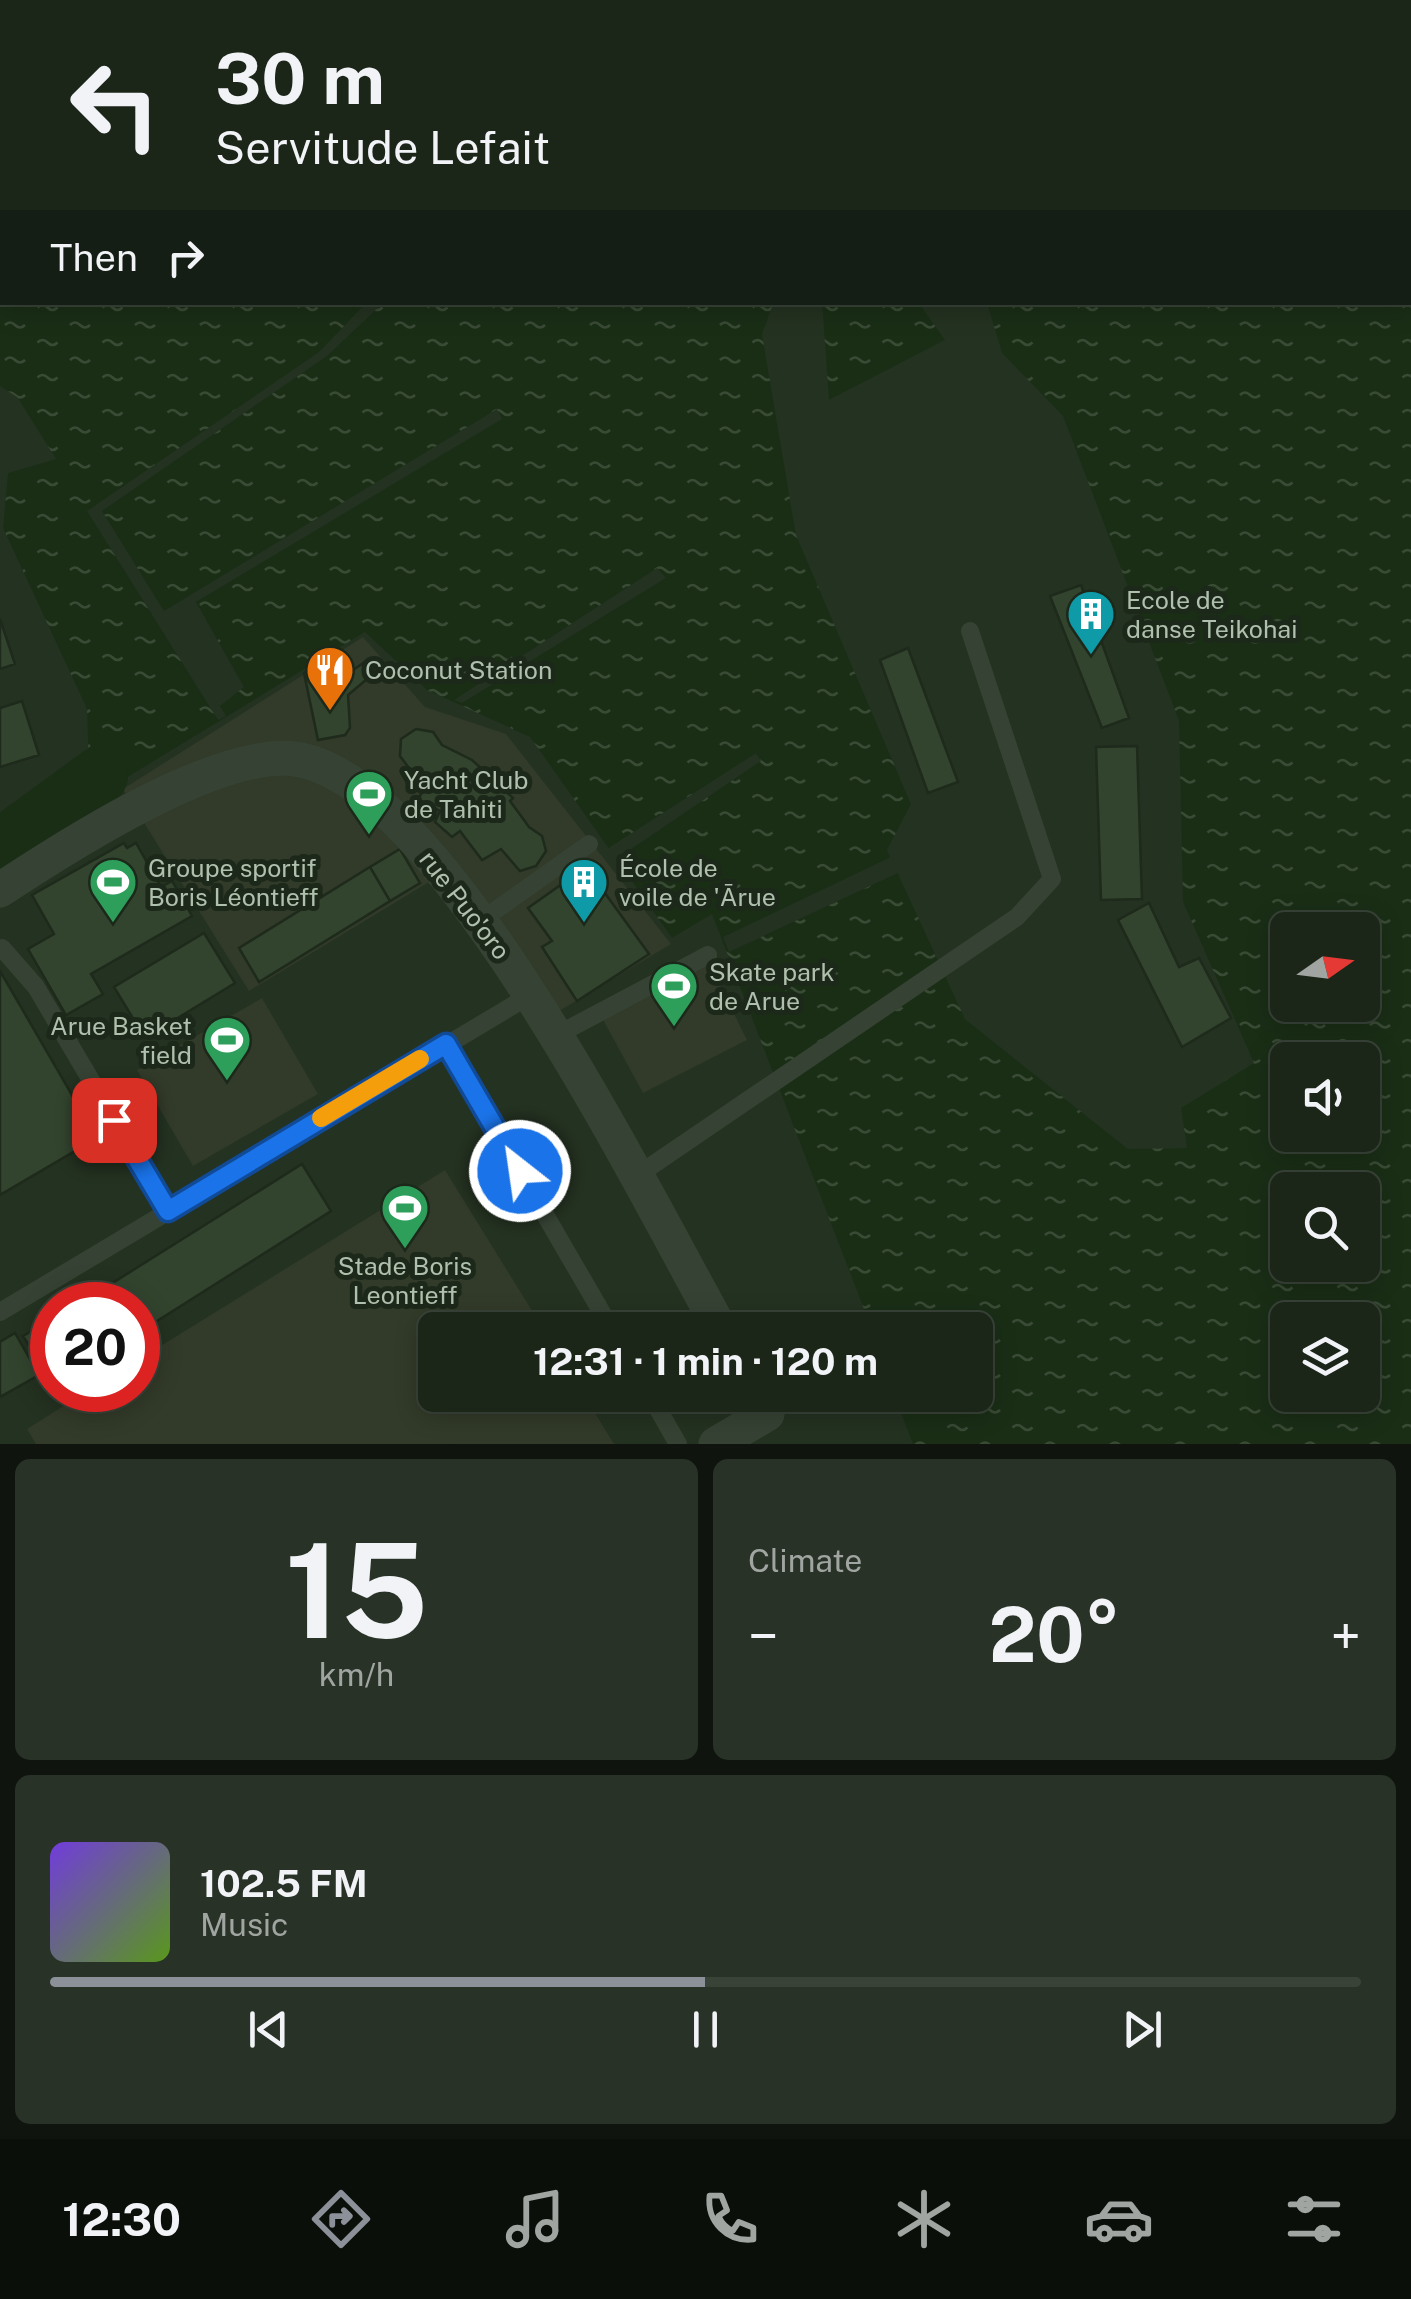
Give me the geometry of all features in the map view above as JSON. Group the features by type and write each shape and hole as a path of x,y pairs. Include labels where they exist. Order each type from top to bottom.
{"street":[{"name":"rue Puo'oro","path":"0,890 144,803 249,764 302,760 336,774 389,812 480,922 533,994 710,1312"},
{"path":"716,1444 766,1412"}],"lane":[{"path":"635,1178 1017,917 1052,879 970,631"},
{"path":"480,922 589,844"},
{"path":"2,948 36,987 168,1211"},
{"path":"557,1034 708,955"},
{"path":"0,1312 533,994"},
{"path":"446,1044 602,1312"},
{"path":"660,1412 678,1444"}],"shaded area":[{"name":"Yacht Club de Tahiti","path":"363,637 425,707 506,734 671,944 541,1022 429,882 249,991 123,789"},
{"name":"Skate park de Arue","path":"708,961 747,1040 643,1093 601,1016"},
{"name":"Arue Basket field","path":"262,998 318,1094 193,1166 137,1070"},
{"name":"Stade Boris Leontieff","path":"445,1170 533,1312 418,1312 418,1412 594,1412 614,1444 36,1444 27,1429 54,1412 160,1412 160,1346"}],"water":[{"path":"0,305 773,305 762,334 796,535 911,804 887,850 965,1019 1128,1149 1187,1148 1181,1108 1254,1063 1183,902 1179,721 1063,416 1002,353 988,305 1411,305 1411,1444 913,1444 901,1412 993,1412 993,1312 865,1312 712,914 672,938 530,737 427,690 365,632 118,783 89,772 87,709 3,528 8,473 56,459 17,397 0,386"},
{"path":"822,305 920,305 945,340 829,400"}],"pier":[{"path":"364,305 381,305 327,356 102,511 164,611 497,409 502,419 196,602 244,687 220,706 226,716 218,720 87,511 319,352"},
{"path":"657,568 666,578 462,703 454,700"},
{"path":"756,753 761,761 615,860 607,849"},
{"path":"891,857 900,872 729,952 723,937"}],"building":[{"name":"Ecole de danse Teikohai","path":"1081,585 1129,718 1102,728 1050,596"},
{"path":"0,619 15,664 0,669"},
{"path":"908,648 958,782 928,793 880,660"},
{"name":"Coconut Station","path":"339,651 336,657 344,676 365,662 374,673 348,695 350,728 345,735 318,740 304,673"},
{"path":"343,651 350,659 342,665 336,657"},
{"path":"22,701 39,755 0,767 0,708"},
{"name":"Yacht Club de Tahiti","path":"416,729 433,732 442,745 472,760 513,798 510,801 529,827 542,836 546,851 536,866 520,871 501,849 482,860 460,831 452,837 435,822 440,811 418,799 431,778 409,768 400,756 401,739"},
{"path":"1137,746 1142,899 1101,900 1096,747"},
{"name":"Groupe sportif Boris Léontieff","path":"124,843 127,848 136,843 161,887 172,881 192,916 91,974 103,994 66,1015 28,949 54,934 32,895"},
{"path":"400,849 420,883 390,901 370,867"},
{"path":"370,867 390,901 259,982 239,948"},
{"name":"École de voile de 'Ārue","path":"586,867 649,954 577,1001 542,947 552,941 528,908"},
{"path":"1149,903 1179,967 1199,958 1231,1018 1182,1047 1118,920"},
{"name":"Groupe sportif Boris Léontieff","path":"204,933 235,983 145,1038 114,987"},
{"path":"0,971 97,1138 0,1195"},
{"path":"302,1164 331,1211 160,1319 160,1282 114,1282"},
{"path":"15,1333 30,1359 30,1380 0,1397 0,1342"}],"waterway":[{"path":"0,848 99,776"}],"slow traffic":[{"path":"321,1118 420,1059"}],"place":[{"name":"Ecole de danse Teikohai","path":"1091,656"},
{"name":"Coconut Station","path":"330,712"},
{"name":"Yacht Club de Tahiti","path":"369,836"},
{"name":"Groupe sportif Boris Léontieff","path":"113,924"},
{"name":"École de voile de 'Ārue","path":"584,924"},
{"name":"Skate park de Arue","path":"674,1028"},
{"name":"Arue Basket field","path":"227,1082"},
{"name":"Stade Boris Leontieff","path":"405,1250"}],"route":[{"path":"114,1120 168,1211 446,1044 520,1171"}]}
